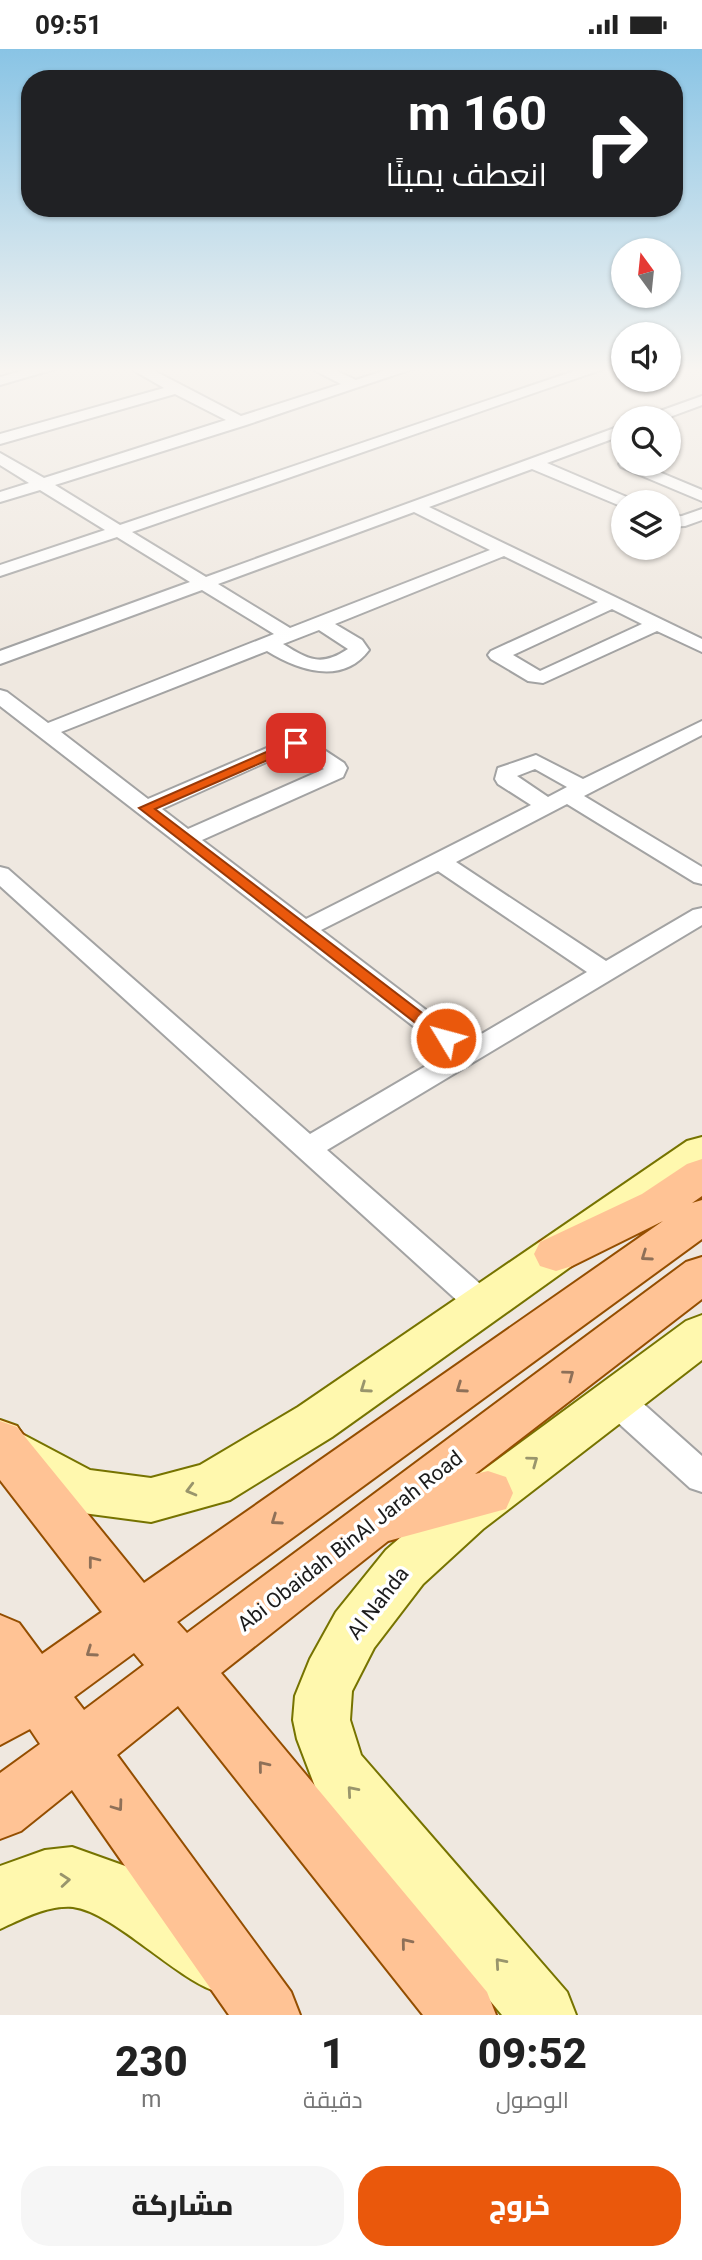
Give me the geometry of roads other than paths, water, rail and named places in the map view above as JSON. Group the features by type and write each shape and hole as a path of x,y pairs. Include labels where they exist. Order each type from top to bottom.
{"main road":[{"path":"2,1444 83,1490 151,1500 212,1484 314,1422 702,1153"},
{"path":"556,1254 657,1205 702,1175"},
{"path":"17,1704 702,1216"},
{"name":"Abi Obaidah BinAl Jarah Road","path":"0,1810 371,1524 702,1274"},
{"name":"Al Nahda","path":"544,2015 340,1776 328,1751 322,1721 322,1699 351,1633 404,1568 433,1539 488,1493 702,1335"},
{"path":"2,1444 139,1618 464,2015"},
{"path":"371,1524 488,1493"},
{"path":"0,1641 17,1704 79,1750 256,1998"},
{"path":"0,1898 18,1888 72,1877 104,1888 133,1905 256,1998"}],"street":[{"path":"0,459 288,635"},
{"path":"0,497 122,459"},
{"path":"0,571 331,459"},
{"path":"0,659 545,459"},
{"path":"533,463 611,497"},
{"path":"656,476 702,496"},
{"path":"415,506 702,646"},
{"path":"681,521 702,514"},
{"path":"46,731 505,550"},
{"path":"613,602 498,655 535,677 543,677 657,624"},
{"path":"268,643 313,668 327,666 359,650 320,623"},
{"path":"0,696 466,1054"},
{"path":"303,930 702,727"},
{"path":"681,738 702,749"},
{"path":"146,808 290,744 302,744 336,768 335,772 186,839"},
{"path":"548,807 506,779 506,773 536,761 576,792 702,877"},
{"path":"439,861 605,972"},
{"path":"0,874 483,1305"},
{"path":"307,1148 702,915"},
{"path":"616,1400 702,1477"}]}
